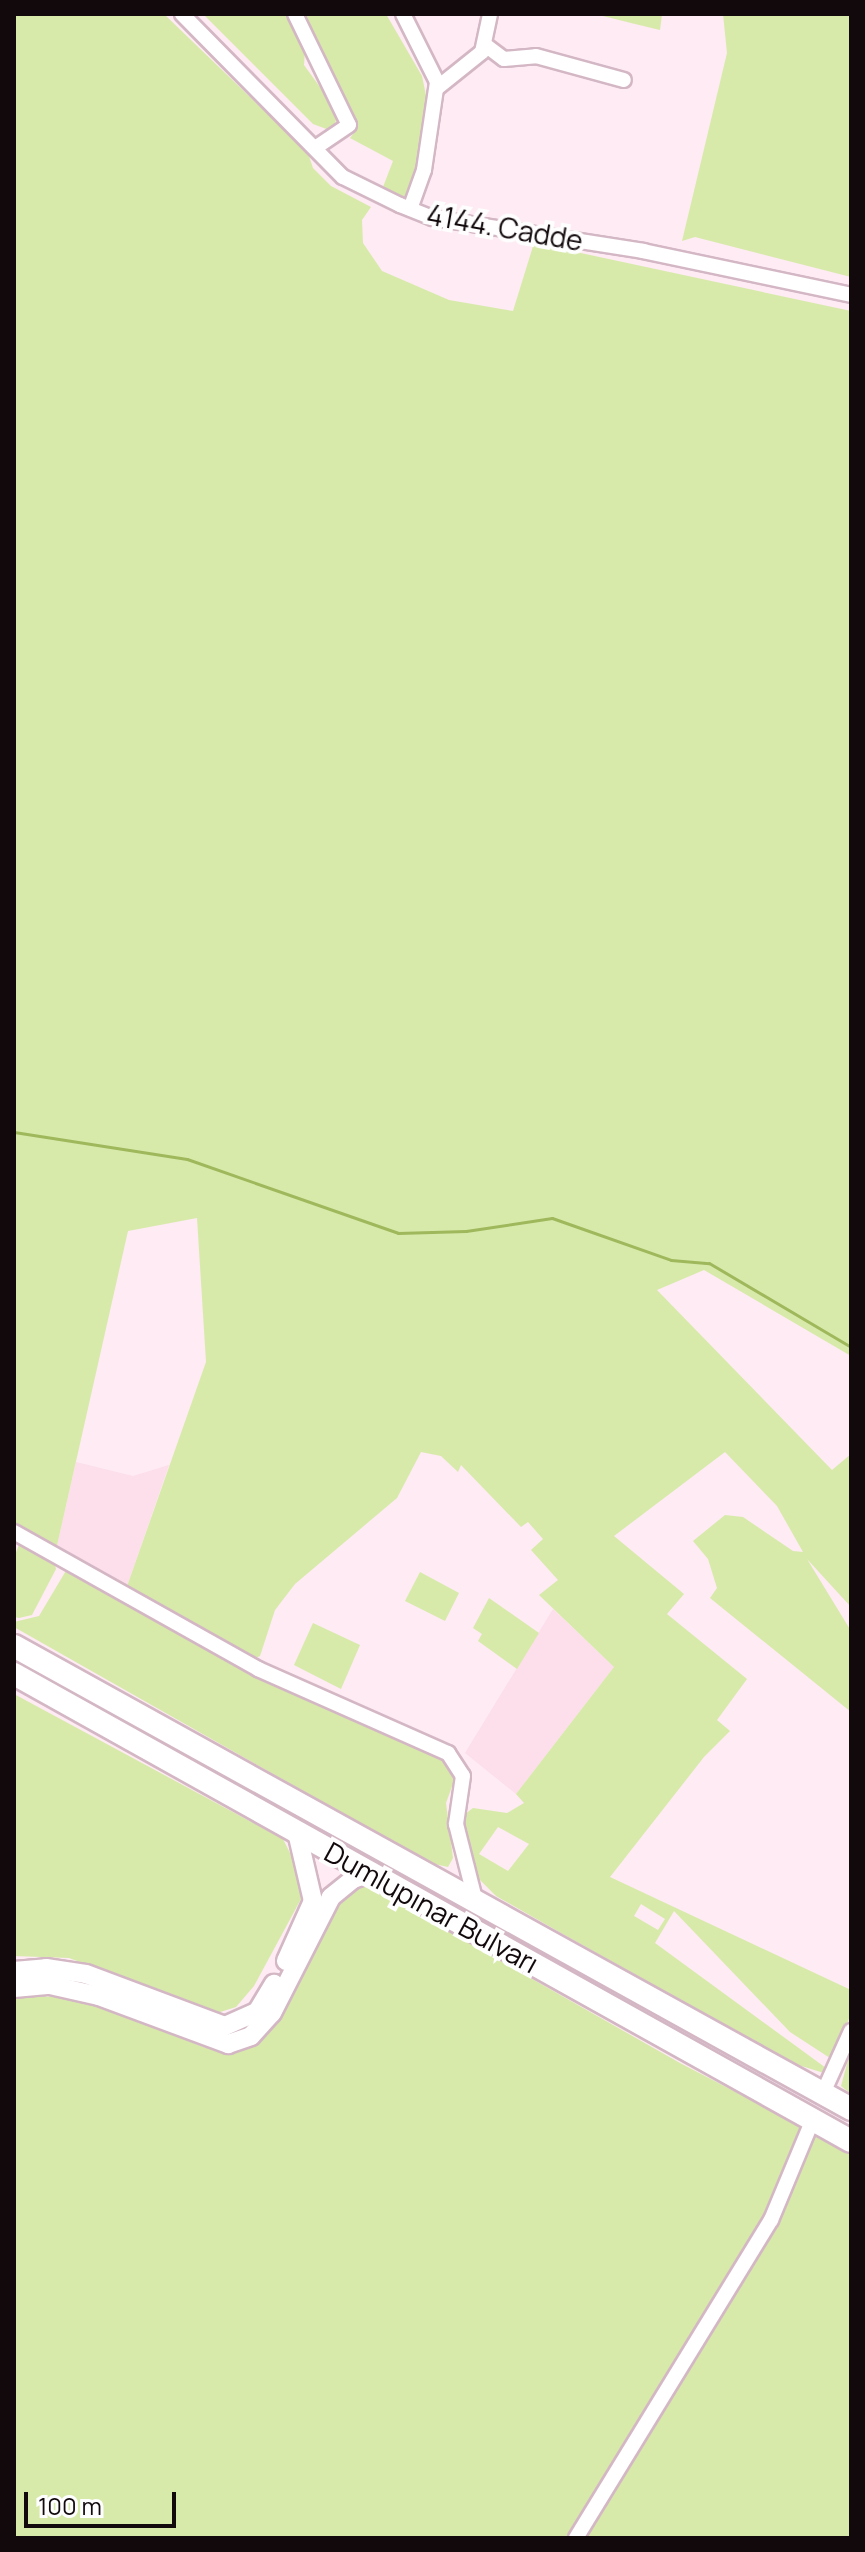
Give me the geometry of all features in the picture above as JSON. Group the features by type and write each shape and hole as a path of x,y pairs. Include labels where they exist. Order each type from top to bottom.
{"highway":[{"name":"Dumlupınar Bulvarı","path":"14,1646 851,2109"},
{"name":"Dumlupınar Bulvarı","path":"14,1674 851,2141"}],"main road":[{"path":"14,1971 46,1968 86,1974 214,2025 242,2022 264,2002 310,1913 312,1887 297,1832"},
{"path":"14,1988 50,1985 99,1996 228,2044 251,2036 272,2013 331,1897 353,1879 370,1873"}],"street":[{"name":"4144. Cadde","path":"182,14 276,103 343,177 410,209 433,218 643,251 851,295"},
{"path":"295,14 349,125 315,148"},
{"path":"403,14 432,67 437,88 424,170 410,209"},
{"path":"437,88 484,44 490,14"},
{"path":"484,44 504,59 536,56 624,80"},
{"path":"14,1532 258,1669 448,1753 463,1776 456,1824 476,1903"},
{"path":"823,2093 851,2031"},
{"path":"576,2538 771,2220 813,2119"}],"shaded area":[{"path":"76,1462 133,1476 169,1465 125,1592 56,1550"},
{"path":"553,1609 614,1667 516,1794 465,1753"}],"green space":[{"path":"14,14 164,14 308,153 313,168 331,186 371,207 362,220 363,243 382,271 449,300 513,311 534,243 851,311 851,1356 704,1270 657,1290 832,1470 851,1454 851,1607 807,1559 851,1631 851,1712 710,1598 717,1588 708,1559 693,1541 725,1515 743,1517 793,1551 803,1552 777,1506 725,1452 614,1536 684,1594 667,1614 747,1679 717,1720 730,1731 704,1757 610,1877 851,1990 851,2013 833,2060 790,2032 674,1911 655,1943 826,2068 824,2073 795,2064 561,1933 496,1896 475,1875 461,1817 473,1808 507,1813 524,1803 516,1794 614,1667 539,1595 558,1580 531,1550 543,1539 528,1522 521,1527 461,1465 458,1472 441,1456 421,1452 397,1498 295,1584 275,1610 260,1656 251,1660 125,1592 206,1362 197,1218 128,1231 56,1550 14,1529","holes":["498,1827 529,1844 508,1871 479,1854","641,1904 665,1919 658,1930 634,1916"]},
{"path":"203,14 288,14 305,49 304,65 338,112 334,127 329,130 313,124"},
{"path":"301,14 386,14 422,76 429,110 416,179 404,200 383,187 393,161 350,138 357,129 353,114 322,65"},
{"path":"595,14 662,14 660,30"},
{"path":"723,14 851,14 851,277 695,237 682,241 727,53"},
{"path":"21,1539 53,1558 56,1569 32,1615 19,1618 14,1617 14,1558"},
{"path":"67,1569 424,1743 445,1759 454,1781 446,1803 453,1858 448,1867 430,1863 14,1627 14,1622 39,1616"},
{"path":"420,1572 459,1593 445,1621 405,1601"},
{"path":"489,1598 539,1633 517,1669 478,1641 482,1634 473,1628"},
{"path":"313,1623 360,1645 341,1689 294,1665"},
{"path":"14,1694 283,1839 297,1867 301,1899 254,1986 236,2007 217,2013 69,1958 14,1956"},
{"path":"363,1883 680,2063 851,2152 851,2538 14,2538 14,1995 80,1998 206,2048 238,2047 334,1897"},
{"path":"851,2049 851,2094 841,2086"}],"waterway":[{"path":"14,1132 187,1159 398,1233 466,1231 552,1218 671,1260 709,1263 851,1347"}]}
